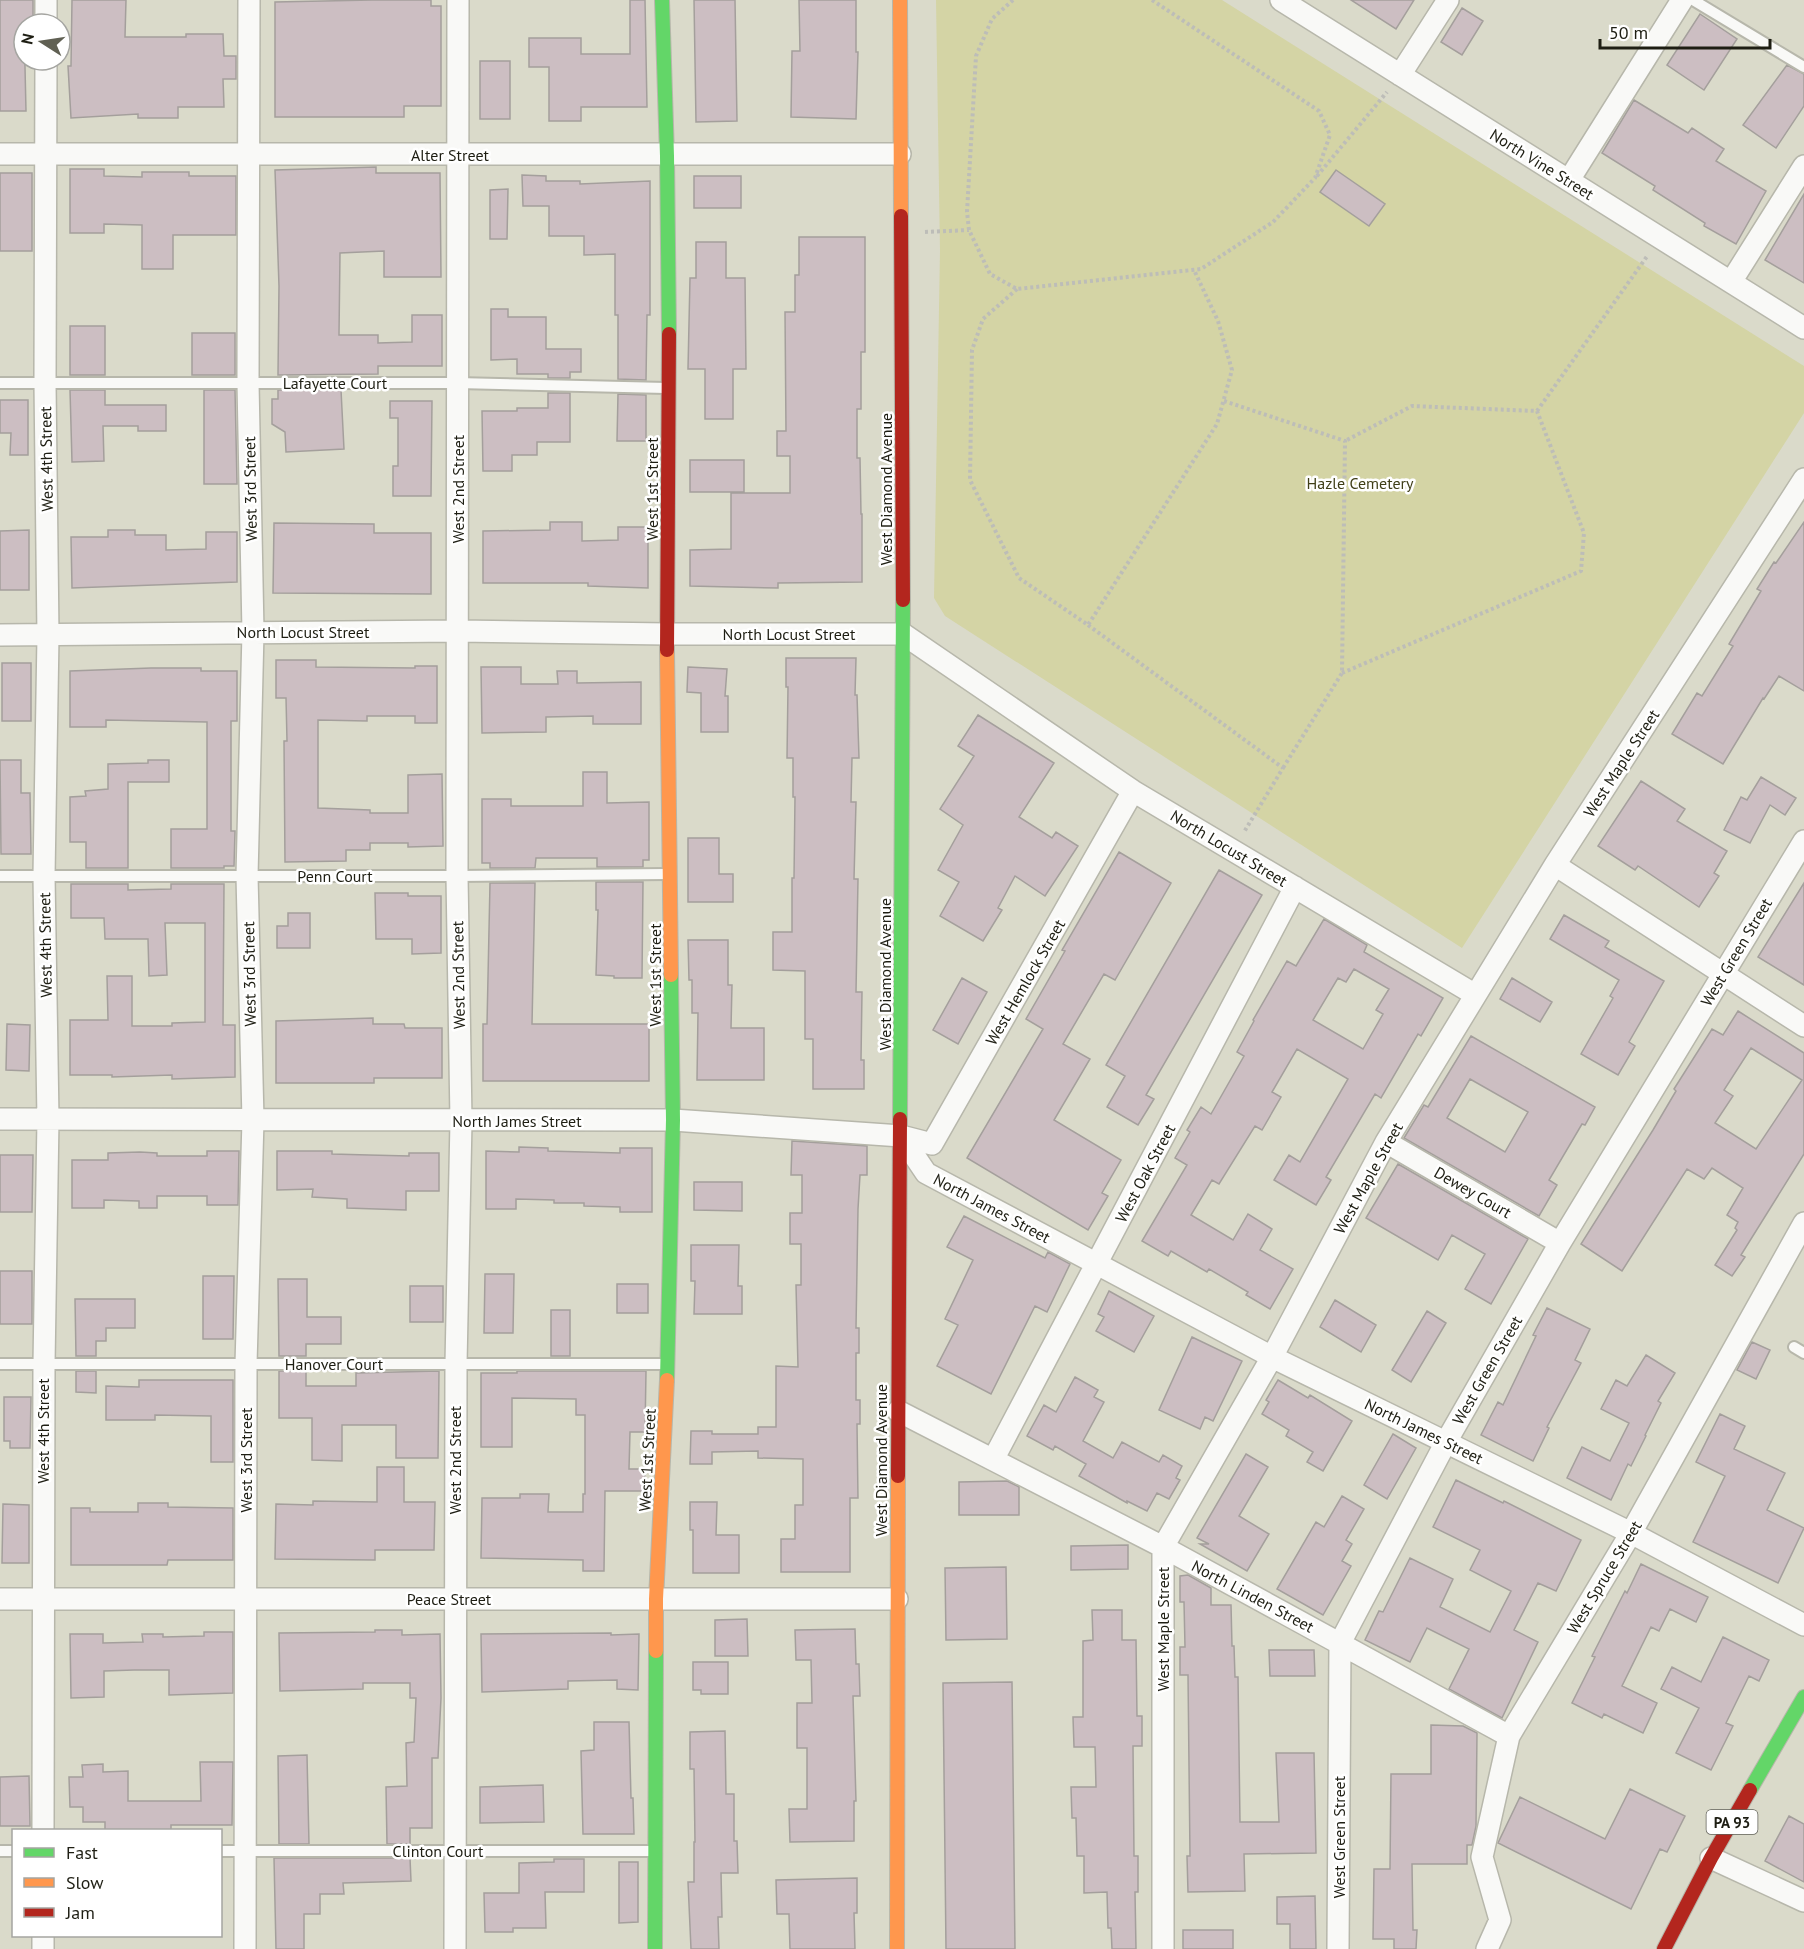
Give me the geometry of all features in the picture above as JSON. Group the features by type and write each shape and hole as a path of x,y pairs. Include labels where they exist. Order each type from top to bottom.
{"main road":[{"name":"West 1st Street","path":"655,1949 656,1599 668,1364 672,1120 667,156 662,0"},
{"name":"West Diamond Avenue","path":"897,1949 903,634 900,0"},
{"name":"PA 93","path":"1664,1949 1711,1858 1804,1697"}],"street":[{"name":"West 3rd Street","path":"245,1949 246,1364 253,1120 247,876 253,632 248,383 249,0"},
{"name":"West 2nd Street","path":"455,1949 456,1364 461,1121 457,876 458,0"},
{"name":"North Vine Street","path":"1281,0 1804,328"},
{"path":"1400,75 1448,0"},
{"path":"1569,180 1682,0"},
{"name":"West 4th Street","path":"43,1829 44,1364 48,1119 44,876 48,636 45,383 46,72"},
{"name":"Alter Street","path":"0,154 667,156 900,154"},
{"path":"1731,282 1804,166"},
{"name":"West Maple Street","path":"1163,1949 1163,1547 1272,1357 1386,1142 1474,994 1804,478"},
{"name":"North Locust Street","path":"0,635 458,631 903,634 1133,791 1474,994"},
{"name":"West Hemlock Street","path":"901,1136 932,1144 1133,791"},
{"name":"West Green Street","path":"1338,1949 1340,1643 1446,1442 1560,1243 1804,841"},
{"path":"1555,865 1804,1026"},
{"name":"West Oak Street","path":"994,1458 1295,887"},
{"name":"North James Street","path":"0,1119 672,1120 901,1136 926,1173 1272,1357 1630,1533 1804,1625"},
{"name":"Dewey Court","path":"1386,1142 1560,1243"},
{"name":"West Spruce Street","path":"1487,1949 1500,1920 1482,1857 1509,1736 1630,1533 1804,1223"},
{"name":"North Linden Street","path":"898,1411 994,1458 1163,1547 1509,1736"},
{"name":"Peace Street","path":"0,1599 897,1599"},
{"path":"1711,1858 1804,1901"}],"lane":[{"path":"1693,0 1804,67"},
{"name":"Lafayette Court","path":"0,383 457,383 669,388"},
{"name":"Penn Court","path":"0,876 671,874"},
{"name":"Hanover Court","path":"0,1364 668,1364"},
{"name":"Clinton Court","path":"222,1851 655,1851"}],"path":[{"path":"1013,0 992,20 976,56 967,212 969,230 990,274 1017,289 1201,269 1273,222 1315,178 1400,75"},
{"path":"1152,0 1319,111 1330,135 1315,178"},
{"path":"901,234 969,230"},
{"path":"1537,411 1660,237"},
{"path":"1088,625 1217,424 1224,401 1232,370 1218,321 1194,270"},
{"path":"1017,289 983,320 972,350 970,480 1019,578 1088,625 1283,768"},
{"path":"1224,401 1345,441 1412,406 1537,411"},
{"path":"1342,672 1581,571 1584,533 1537,411"},
{"path":"1233,851 1342,672 1345,441"}],"green space":[{"name":"Hazle Cemetery","path":"936,0 1222,0 1804,366 1804,413 1462,948 945,616 934,598 940,251"}],"building":[{"path":"0,0 33,0 33,12 12,12 12,72 25,72 26,111 0,111"},
{"path":"72,0 126,0 125,37 186,37 186,34 223,34 224,56 236,56 236,79 223,79 224,107 178,107 178,118 138,118 138,114 71,118 68,72 72,72"},
{"path":"431,0 431,6 441,6 441,106 404,106 404,117 275,117 275,2"},
{"path":"630,0 645,0 647,107 581,107 581,121 549,121 549,67 529,67 529,38 581,38 581,54 630,54"},
{"path":"694,0 735,0 737,121 696,122"},
{"path":"799,0 856,0 856,52 858,52 856,119 791,117 792,51 800,51"},
{"path":"1351,0 1414,0 1396,29"},
{"path":"1462,8 1483,21 1462,55 1441,42"},
{"path":"1700,14 1737,39 1704,90 1667,65"},
{"path":"480,61 510,61 510,119 480,119"},
{"path":"1787,65 1804,74 1804,106 1776,148 1743,125"},
{"path":"1634,100 1688,133 1692,128 1724,149 1716,161 1766,191 1736,244 1704,226 1705,223 1653,190 1655,186 1602,153"},
{"path":"376,167 376,173 440,173 441,277 384,277 384,251 340,253 339,335 378,335 378,343 412,342 412,315 442,315 442,366 378,366 378,374 278,375 279,286 275,170"},
{"path":"70,169 104,169 104,176 142,177 142,172 189,172 189,176 236,176 236,235 173,235 173,269 142,269 142,225 104,224 104,233 70,233"},
{"path":"1336,170 1385,204 1369,226 1320,192"},
{"path":"0,173 32,173 32,251 0,251"},
{"path":"522,175 546,176 546,181 580,181 580,184 650,181 650,315 647,315 646,380 618,379 615,254 584,255 584,236 549,236 549,206 523,206"},
{"path":"694,176 741,176 741,208 694,208"},
{"path":"508,189 507,239 490,239 490,190"},
{"path":"1804,194 1804,283 1765,260"},
{"path":"799,237 865,237 865,352 861,352 861,409 857,409 857,458 860,458 862,514 862,582 778,583 778,588 690,586 690,550 731,549 731,493 790,493 790,456 777,456 777,431 786,431 785,312 795,312 795,275 799,275"},
{"path":"696,242 726,242 726,278 745,278 746,369 733,369 733,419 705,419 705,369 688,369 690,278 696,278"},
{"path":"491,309 508,309 508,317 546,317 546,349 581,349 581,372 570,372 570,378 548,378 548,374 517,374 517,359 491,360"},
{"path":"70,326 105,326 105,375 70,375"},
{"path":"192,333 235,333 235,375 192,375"},
{"path":"70,390 105,390 105,405 166,405 166,431 138,431 138,426 103,426 104,461 72,462"},
{"path":"204,390 235,390 237,484 204,484"},
{"path":"278,390 341,390 344,449 286,452 285,432 272,424 272,399 278,399"},
{"path":"548,393 570,393 570,442 537,442 537,455 512,455 512,471 483,471 482,411 548,408"},
{"path":"618,394 646,395 646,441 617,441"},
{"path":"0,400 28,400 28,455 10,455 11,433 0,433"},
{"path":"390,401 432,401 431,496 393,496 393,466 398,466 398,418 390,418"},
{"path":"690,460 744,460 744,492 690,492"},
{"path":"550,522 582,522 582,541 618,540 618,527 648,527 648,588 588,586 588,583 483,583 483,531 550,530"},
{"path":"1804,522 1804,691 1779,676 1723,764 1672,734 1697,693 1702,696 1733,646 1729,644 1761,591 1757,589"},
{"path":"274,523 374,524 374,533 431,533 431,594 273,593"},
{"path":"29,530 29,590 0,590 0,531"},
{"path":"108,530 135,530 135,535 166,535 166,550 206,549 206,532 237,532 237,582 72,588 71,537 108,537"},
{"path":"786,658 856,658 855,695 857,695 859,758 852,758 851,802 856,802 854,879 858,879 856,992 862,992 861,1060 864,1060 864,1089 813,1089 813,1039 805,1039 805,971 773,970 773,932 792,932 795,797 793,797 793,758 787,758"},
{"path":"276,660 316,660 316,667 415,668 415,666 437,666 437,723 415,723 415,716 367,716 367,721 318,720 318,808 370,810 370,813 408,813 408,775 442,774 443,846 408,847 408,843 370,843 370,850 346,850 346,861 285,862 286,698 276,698"},
{"path":"2,663 31,663 31,721 2,721"},
{"path":"481,667 521,667 521,684 558,684 557,671 577,671 577,683 641,682 641,724 593,724 593,716 546,717 546,732 482,733"},
{"path":"688,667 727,669 725,696 728,696 728,732 701,732 701,693 687,692"},
{"path":"151,668 237,671 237,721 231,721 231,831 235,831 234,866 171,868 171,829 207,829 207,722 106,720 106,727 70,727 70,671"},
{"path":"978,715 1054,763 1019,817 1052,838 1056,832 1078,846 1045,896 1015,876 998,908 1002,910 983,941 940,916 959,882 938,870 963,825 940,809 974,756 958,746"},
{"path":"0,760 21,760 21,793 30,793 31,854 1,854"},
{"path":"148,760 169,760 169,782 128,782 128,868 86,868 86,842 70,842 70,797 86,796 85,791 108,789 108,764 148,763"},
{"path":"583,772 607,772 607,803 649,802 649,860 643,860 643,867 597,867 597,858 536,858 535,868 490,868 490,863 482,863 482,799 511,799 511,806 583,806"},
{"path":"1761,777 1796,798 1785,815 1770,805 1750,843 1724,830 1741,797 1747,800"},
{"path":"1641,781 1685,809 1677,821 1727,851 1714,873 1719,876 1699,907 1638,866 1635,870 1598,846"},
{"path":"688,838 719,838 719,874 733,874 733,902 688,902"},
{"path":"1119,852 1171,883 1115,980 1104,974 1063,1044 1090,1059 1054,1120 1121,1160 1102,1193 1108,1196 1088,1230 967,1158 1043,1029 1026,1019 1065,951 1062,950"},
{"path":"1219,870 1262,895 1146,1095 1154,1099 1138,1125 1107,1107 1125,1076 1106,1065"},
{"path":"596,882 643,882 642,978 614,978 614,976 596,975 598,910 596,910"},
{"path":"490,883 535,883 532,1024 649,1024 649,1081 483,1081 483,1024 487,1024"},
{"path":"1804,883 1804,985 1758,957"},
{"path":"71,884 128,884 128,890 171,889 171,884 224,884 223,1025 235,1025 235,1077 172,1079 172,1075 112,1077 112,1075 70,1075 70,1020 108,1020 107,976 132,976 132,1026 172,1026 172,1023 205,1022 205,923 165,923 167,975 149,976 148,939 105,939 104,918 71,918"},
{"path":"375,893 441,896 441,953 412,954 412,939 376,939"},
{"path":"288,913 310,913 310,948 277,948 277,926 288,926"},
{"path":"1564,915 1609,941 1605,947 1664,981 1629,1042 1635,1046 1618,1075 1581,1054 1613,998 1610,996 1619,980 1550,939"},
{"path":"1324,919 1367,945 1364,952 1443,998 1421,1036 1418,1034 1381,1098 1375,1094 1326,1177 1331,1180 1316,1205 1274,1180 1289,1155 1300,1162 1348,1079 1297,1049 1272,1092 1281,1097 1262,1130 1255,1126 1219,1184 1212,1180 1191,1215 1233,1240 1248,1214 1272,1229 1260,1250 1293,1269 1270,1309 1246,1295 1248,1292 1209,1269 1207,1272 1171,1251 1168,1256 1142,1241 1187,1165 1175,1158 1190,1132 1187,1130 1201,1107 1211,1114 1244,1056 1237,1052 1253,1020 1287,961 1296,966","holes":["1354,969 1389,989 1376,1010 1383,1014 1363,1049 1313,1020 1338,978 1346,982"]},
{"path":"688,940 728,940 728,985 732,985 731,1028 764,1028 764,1080 697,1080 698,1013 692,1013 692,980 689,980"},
{"path":"962,978 987,992 958,1044 933,1030"},
{"path":"1512,978 1552,1002 1540,1022 1500,999"},
{"path":"1738,1011 1804,1053 1804,1154 1741,1255 1745,1257 1732,1276 1715,1265 1737,1230 1735,1228 1738,1222 1727,1215 1743,1188 1712,1168 1704,1179 1687,1169 1622,1271 1581,1244 1653,1130 1676,1091 1674,1089 1712,1029 1723,1035","holes":["1751,1048 1802,1080 1756,1149 1715,1123 1733,1096 1724,1090"]},
{"path":"373,1018 373,1024 404,1024 405,1028 442,1028 442,1078 374,1078 374,1083 276,1083 276,1021"},
{"path":"7,1024 30,1025 29,1071 6,1070"},
{"path":"1471,1036 1595,1107 1585,1125 1582,1124 1549,1180 1557,1185 1539,1216 1404,1138 1424,1105 1428,1107","holes":["1470,1079 1528,1112 1505,1152 1447,1118"]},
{"path":"792,1141 867,1146 867,1175 860,1175 858,1209 856,1328 859,1328 859,1353 856,1353 856,1400 860,1400 860,1424 857,1424 858,1498 850,1498 850,1572 781,1572 781,1539 795,1539 795,1505 803,1505 803,1459 758,1458 758,1451 712,1452 712,1464 690,1464 691,1431 712,1431 712,1434 758,1434 758,1427 776,1427 776,1366 798,1367 796,1285 801,1285 801,1244 790,1244 790,1213 802,1213 802,1175 791,1175"},
{"path":"519,1147 548,1148 548,1151 620,1153 620,1148 652,1148 652,1212 620,1212 620,1207 584,1206 584,1203 554,1203 554,1200 516,1199 516,1209 486,1209 486,1151 519,1152"},
{"path":"207,1151 239,1151 238,1205 207,1205 207,1196 157,1196 157,1208 139,1208 139,1201 104,1200 104,1208 72,1208 72,1160 108,1160 108,1153 140,1152 157,1153 157,1156 207,1156"},
{"path":"277,1151 332,1151 332,1154 409,1156 409,1153 439,1153 439,1191 406,1191 406,1210 347,1208 347,1199 312,1197 313,1189 277,1190"},
{"path":"0,1155 33,1155 32,1212 0,1212"},
{"path":"1398,1164 1528,1239 1491,1304 1465,1289 1485,1254 1452,1235 1438,1260 1366,1218"},
{"path":"694,1182 742,1182 742,1211 694,1210"},
{"path":"964,1216 1045,1258 1048,1252 1070,1264 1047,1312 1035,1306 991,1394 937,1366 958,1325 945,1319 973,1260 947,1247"},
{"path":"691,1245 739,1245 738,1286 742,1286 742,1314 694,1314 695,1281 691,1281"},
{"path":"0,1271 32,1271 32,1324 0,1324"},
{"path":"485,1274 514,1274 513,1333 484,1333"},
{"path":"203,1276 234,1276 233,1339 203,1339"},
{"path":"278,1279 307,1279 307,1317 341,1317 341,1344 306,1344 306,1356 279,1356"},
{"path":"617,1284 648,1284 648,1313 617,1313"},
{"path":"410,1286 443,1286 443,1322 410,1322"},
{"path":"1109,1291 1154,1316 1134,1352 1096,1331 1104,1317 1098,1314"},
{"path":"75,1299 135,1299 135,1328 106,1328 106,1341 96,1341 96,1356 76,1356"},
{"path":"1335,1300 1376,1325 1361,1352 1320,1327"},
{"path":"1547,1308 1590,1329 1575,1360 1581,1363 1547,1427 1549,1428 1533,1461 1481,1435 1498,1402 1503,1405"},
{"path":"551,1310 570,1310 570,1356 551,1356"},
{"path":"1427,1311 1446,1323 1411,1382 1392,1370"},
{"path":"1192,1337 1242,1361 1213,1421 1205,1417 1200,1429 1159,1410"},
{"path":"1752,1342 1770,1350 1756,1379 1737,1370"},
{"path":"1646,1355 1675,1373 1658,1401 1661,1403 1646,1436 1631,1466 1628,1464 1611,1500 1567,1478 1582,1447 1610,1461 1629,1423 1601,1409 1616,1380 1627,1386"},
{"path":"76,1371 96,1371 96,1393 76,1392"},
{"path":"279,1371 306,1371 306,1386 356,1386 356,1373 439,1371 438,1458 396,1458 396,1425 342,1425 342,1461 312,1460 312,1418 279,1418"},
{"path":"517,1371 646,1371 645,1432 630,1432 629,1469 645,1469 644,1491 605,1491 604,1571 583,1571 583,1560 481,1558 482,1498 520,1498 520,1494 549,1494 548,1512 583,1512 585,1415 576,1415 576,1399 512,1398 512,1447 481,1447 481,1373 517,1373"},
{"path":"1075,1377 1098,1390 1094,1397 1104,1402 1083,1441 1113,1458 1122,1442 1159,1462 1163,1455 1182,1466 1176,1478 1180,1480 1169,1499 1157,1493 1147,1511 1127,1501 1127,1503 1079,1476 1086,1464 1055,1446 1053,1450 1027,1436 1044,1405 1056,1412"},
{"path":"139,1380 233,1380 233,1462 211,1462 211,1416 155,1415 155,1420 106,1420 106,1386 139,1387"},
{"path":"1278,1380 1308,1398 1310,1395 1352,1421 1323,1471 1307,1462 1313,1452 1286,1436 1289,1430 1262,1414 1269,1402 1266,1400"},
{"path":"4,1397 31,1397 30,1448 10,1448 10,1441 4,1441"},
{"path":"1720,1414 1745,1426 1734,1449 1785,1473 1767,1510 1804,1528 1778,1583 1693,1542 1725,1476 1696,1462"},
{"path":"1393,1434 1416,1448 1387,1499 1364,1485"},
{"path":"1246,1454 1268,1467 1239,1516 1269,1534 1247,1571 1200,1544 1209,1544 1197,1538"},
{"path":"377,1467 404,1467 404,1502 435,1502 434,1550 375,1550 375,1560 275,1559 276,1504 313,1505 313,1501 377,1502"},
{"path":"1456,1480 1503,1503 1504,1501 1581,1540 1556,1591 1538,1583 1514,1630 1538,1642 1502,1718 1449,1689 1469,1649 1427,1628 1410,1662 1365,1640 1379,1611 1383,1612 1410,1558 1453,1579 1440,1607 1490,1632 1511,1591 1470,1570 1480,1550 1433,1527"},
{"path":"1007,1481 1019,1487 1019,1515 959,1515 959,1482"},
{"path":"1342,1496 1364,1509 1346,1540 1352,1544 1342,1561 1351,1566 1323,1615 1277,1589 1316,1522 1324,1527"},
{"path":"690,1502 717,1502 716,1535 739,1535 739,1573 693,1573 693,1530 690,1530"},
{"path":"138,1503 168,1503 168,1507 233,1508 233,1560 168,1560 167,1565 71,1565 71,1508 90,1508 90,1512 138,1512"},
{"path":"3,1504 29,1505 29,1563 2,1563"},
{"path":"1128,1545 1128,1569 1071,1570 1071,1546"},
{"path":"1641,1564 1708,1597 1696,1622 1670,1609 1659,1631 1651,1627 1622,1686 1657,1703 1643,1733 1604,1714 1602,1718 1572,1703 1595,1657 1592,1656"},
{"path":"1006,1567 1007,1639 946,1640 945,1568"},
{"path":"1188,1575 1211,1588 1211,1605 1231,1605 1235,1677 1238,1677 1240,1822 1279,1822 1276,1753 1314,1753 1316,1853 1244,1854 1245,1891 1188,1892 1187,1856 1190,1856 1188,1675 1180,1675 1180,1647 1185,1647 1184,1602 1180,1602 1180,1576"},
{"path":"1092,1610 1122,1610 1122,1640 1136,1640 1137,1716 1142,1716 1142,1746 1133,1746 1134,1856 1138,1856 1138,1892 1135,1892 1136,1949 1112,1949 1111,1928 1108,1928 1107,1892 1084,1893 1084,1856 1077,1856 1076,1818 1072,1818 1071,1787 1096,1787 1095,1747 1074,1747 1073,1717 1083,1717 1083,1641 1093,1640"},
{"path":"747,1619 748,1656 715,1656 715,1620"},
{"path":"855,1629 860,1696 853,1696 856,1801 854,1801 854,1841 790,1842 789,1809 807,1809 807,1748 797,1748 797,1703 812,1703 811,1660 796,1660 795,1630"},
{"path":"375,1630 402,1630 402,1635 440,1634 441,1698 438,1758 432,1758 432,1828 410,1828 410,1844 387,1844 386,1787 407,1786 406,1743 414,1742 416,1698 410,1698 410,1683 363,1683 363,1689 280,1691 279,1633 375,1632"},
{"path":"204,1632 233,1632 233,1693 169,1695 169,1670 134,1670 104,1671 104,1697 71,1698 70,1634 103,1634 103,1643 143,1642 142,1634 163,1634 163,1637 204,1636"},
{"path":"611,1633 611,1635 639,1634 638,1690 617,1689 617,1680 568,1681 568,1689 482,1692 481,1634"},
{"path":"1723,1637 1769,1660 1759,1681 1749,1676 1726,1723 1733,1726 1711,1770 1676,1753 1699,1708 1661,1689 1672,1667 1701,1682"},
{"path":"1269,1650 1314,1650 1315,1676 1270,1676"},
{"path":"693,1662 728,1662 728,1694 701,1694 701,1690 693,1690"},
{"path":"1012,1682 1015,1949 946,1949 943,1683"},
{"path":"594,1722 629,1722 634,1834 583,1834 581,1751 594,1750"},
{"path":"1431,1725 1463,1726 1477,1733 1476,1826 1472,1845 1467,1845 1467,1864 1412,1864 1413,1930 1417,1930 1416,1949 1394,1949 1394,1939 1373,1939 1374,1869 1390,1869 1391,1774 1431,1774"},
{"path":"725,1731 726,1794 734,1794 734,1841 737,1841 738,1873 721,1873 722,1917 718,1917 719,1949 691,1949 688,1882 694,1882 695,1842 694,1769 690,1769 690,1732"},
{"path":"307,1755 309,1844 279,1844 278,1756"},
{"path":"200,1762 233,1762 232,1825 171,1825 171,1829 105,1829 105,1822 83,1822 83,1807 70,1807 69,1777 83,1777 82,1765 103,1764 103,1772 128,1771 128,1801 201,1801"},
{"path":"29,1776 30,1826 0,1826 0,1777"},
{"path":"543,1785 544,1822 480,1823 480,1787"},
{"path":"1630,1789 1685,1816 1667,1852 1660,1849 1631,1909 1498,1843 1520,1797 1605,1839"},
{"path":"1789,1816 1804,1824 1804,1882 1765,1861"},
{"path":"274,1858 410,1858 411,1881 343,1883 344,1894 320,1894 320,1914 304,1914 304,1949 276,1949"},
{"path":"554,1859 584,1859 584,1892 545,1892 546,1928 513,1928 513,1932 485,1932 484,1893 519,1893 519,1863 554,1862"},
{"path":"619,1862 638,1862 638,1922 619,1923"},
{"path":"857,1878 857,1913 854,1913 855,1949 790,1949 789,1914 777,1914 776,1880"},
{"path":"1315,1896 1316,1949 1290,1949 1290,1924 1277,1924 1277,1897"},
{"path":"1183,1930 1233,1930 1233,1949 1183,1949"}],"traffic: fast":[{"path":"662,0 669,334"},
{"path":"900,1119 903,600"},
{"path":"667,1380 673,1120 671,975"},
{"path":"655,1949 656,1651"},
{"path":"1750,1790 1804,1697"}],"traffic: slow":[{"path":"900,0 901,216"},
{"path":"667,650 671,975"},
{"path":"656,1651 656,1599 667,1380"},
{"path":"897,1949 898,1476"}],"traffic: jam":[{"path":"901,216 903,600"},
{"path":"667,650 669,334"},
{"path":"898,1476 900,1119"},
{"path":"1664,1949 1711,1858 1750,1790"}]}
